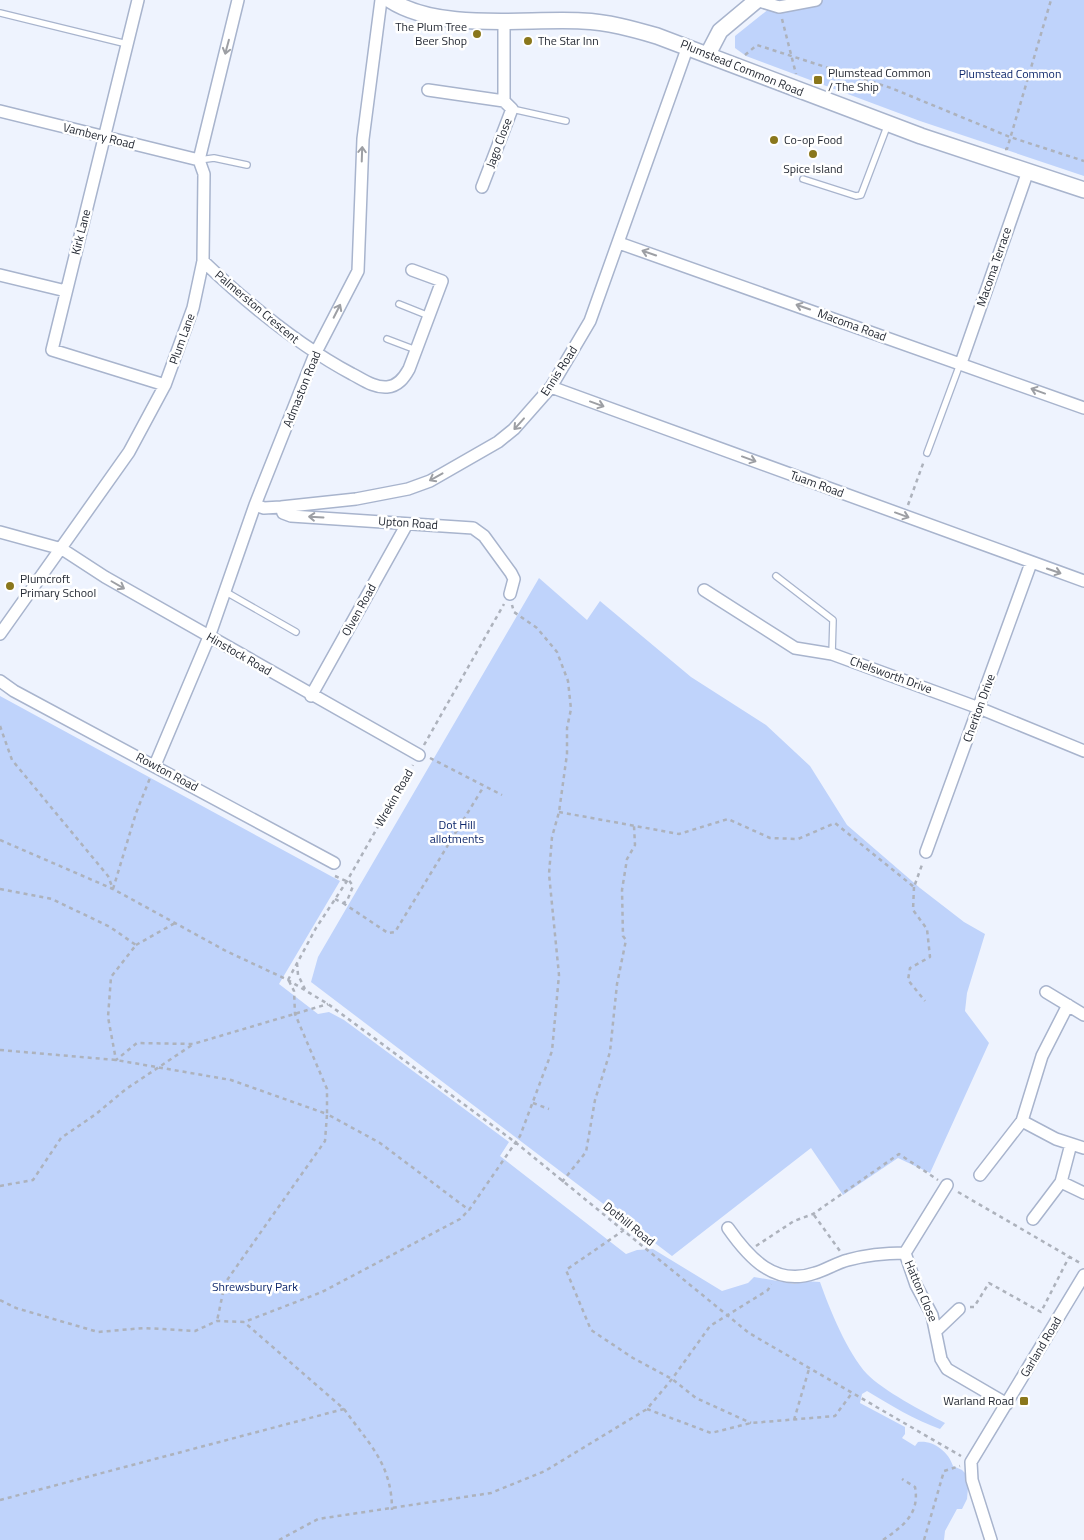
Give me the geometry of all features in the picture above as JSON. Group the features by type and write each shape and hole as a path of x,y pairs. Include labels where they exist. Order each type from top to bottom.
{"street":[{"name":"Kirk Lane","path":"138,0 52,350 165,385"},
{"name":"Plum Lane","path":"0,634 129,452 165,385 193,308 203,261 204,174 199,160 238,0"},
{"name":"Admaston Road","path":"155,765 209,637 255,505 315,354 358,271 363,139 381,0"},
{"name":"Plumstead Common Road","path":"390,0 409,10 428,15 504,22 582,21 627,28 688,46 888,124 1084,190"},
{"path":"708,54 720,31 757,0 779,7 816,0"},
{"name":"Jago Close","path":"482,187 508,105 504,22"},
{"name":"Ennis Road","path":"255,505 264,508 281,507 356,499 408,489 430,481 498,442 514,429 551,387 590,322 688,46"},
{"name":"Jago Close","path":"428,90 508,105"},
{"name":"Vambery Road","path":"0,111 199,160"},
{"name":"Macoma Terrace","path":"960,364 1028,171"},
{"name":"Macoma Road","path":"619,242 1084,408"},
{"name":"Palmerston Crescent","path":"203,261 237,293 315,354 373,385 386,388 396,385 403,379 442,282 412,270"},
{"path":"0,275 66,291"},
{"name":"Tuam Road","path":"551,387 1084,581"},
{"name":"Upton Road","path":"281,507 283,513 290,516 473,528 484,536 514,579 510,594"},
{"name":"Olven Road","path":"311,696 407,524"},
{"name":"Hinstock Road","path":"0,532 62,549 105,578 418,755"},
{"name":"Cheriton Drive","path":"926,852 1031,562"},
{"name":"Chelsworth Drive","path":"704,590 795,648 832,654 979,708 1084,751"},
{"name":"Rowton Road","path":"0,681 14,691 155,765 334,863"},
{"path":"1046,992 1084,1015"},
{"path":"980,1175 1022,1121 1042,1056 1068,1005"},
{"path":"1022,1121 1056,1139 1084,1148"},
{"path":"1034,1219 1061,1182 1071,1144"},
{"path":"1061,1182 1084,1193"},
{"name":"Hatton Close","path":"905,1252 947,1186"},
{"path":"728,1228 746,1253 776,1274"},
{"name":"Hatton Close","path":"776,1274 781,1276 814,1274 846,1260 882,1253 905,1252"},
{"name":"Hatton Close","path":"905,1252 937,1330 941,1359 947,1369 1007,1404"},
{"name":"Garland Road","path":"971,1462 1084,1275"},
{"name":"Hatton Close","path":"937,1330 959,1309"},
{"path":"971,1462 972,1480 991,1540"}],"lane":[{"path":"0,13 127,44"},
{"path":"508,105 566,121"},
{"path":"803,179 856,196 860,195 888,124"},
{"path":"199,160 214,158 247,164"},
{"path":"399,304 429,316"},
{"path":"387,339 416,350"},
{"path":"927,453 960,364"},
{"path":"776,576 833,620 832,654"},
{"path":"226,592 296,632"}],"path":[{"path":"1000,147 1007,149 1051,0"},
{"path":"779,7 802,92"},
{"path":"740,59 757,45 891,88 1010,137 1084,162"},
{"path":"904,516 927,453"},
{"path":"0,1300 16,1308 98,1332 144,1328 195,1331 217,1321 244,1322 322,1292 460,1219 469,1210 520,1136 552,1051 559,975 549,874 552,837 559,812 571,709 568,681 558,652 537,628 514,612 510,594"},
{"name":"Wrekin Road","path":"288,980 316,928 348,879 497,616"},
{"path":"0,726 12,760 108,876 113,889"},
{"path":"418,755 434,759 502,795"},
{"path":"113,889 136,813 155,765"},
{"path":"335,899 388,934 395,932 484,786"},
{"path":"559,812 679,834 728,819 770,838 798,839 835,823 914,887"},
{"path":"562,1182 586,1152 595,1100 610,1052 617,984 626,940 622,936 622,890 627,859 635,845 634,826"},
{"name":"Dothill Road","path":"0,840 113,889 226,951 288,980 328,1004 516,1142 562,1182 624,1230 726,1316 749,1333 971,1462"},
{"path":"925,1001 908,980 910,968 930,957 927,929 913,910 914,887 926,852"},
{"path":"343,903 348,901 353,886 348,879"},
{"path":"0,889 52,899 110,927 136,945"},
{"path":"116,1060 108,1017 112,977 136,945 175,923"},
{"path":"298,963 298,975 305,990"},
{"path":"217,1321 225,1283 325,1141 327,1089 295,1014 294,991 288,980"},
{"path":"0,1186 33,1180 61,1138 193,1044 328,1004"},
{"path":"116,1060 137,1043 193,1044"},
{"path":"0,1050 116,1060 231,1080 327,1114 380,1143 469,1210"},
{"path":"533,1103 549,1110"},
{"path":"746,1253 794,1221 813,1214 899,1154 947,1186 1084,1265"},
{"path":"813,1214 846,1260"},
{"path":"624,1230 566,1270 591,1330 632,1358 672,1379 696,1398 751,1423"},
{"path":"959,1309 974,1307 989,1283 1041,1312 1070,1257"},
{"path":"279,1540 318,1519 392,1510 490,1493 544,1471 648,1409 710,1326 768,1290 776,1274"},
{"path":"244,1322 344,1409 386,1468 392,1491 392,1510"},
{"path":"794,1420 810,1368"},
{"path":"648,1409 712,1433 751,1423 835,1416 852,1393"},
{"path":"0,1500 344,1409"},
{"path":"924,1540 944,1471 971,1462"},
{"path":"883,1540 904,1524 913,1513 917,1498 914,1487 902,1479"}],"green space":[{"name":"Plumstead Common","path":"780,0 1084,0 1084,176 920,121 746,56 735,48 735,36"},
{"name":"Dot Hill allotments","path":"539,578 587,620 600,601 691,677 766,725 810,766 847,825 920,888 964,922 985,934 967,993 965,1011 989,1043 930,1173 898,1158 843,1195 811,1148 672,1256 311,982 318,957"},
{"name":"Shrewsbury Park","path":"0,696 340,881 279,984 318,1014 329,1012 344,1020 509,1142 500,1156 626,1254 637,1250 653,1249 722,1291 748,1283 754,1277 795,1284 804,1281 820,1282 846,1343 867,1374 893,1394 945,1423 940,1429 912,1417 867,1391 862,1394 860,1403 905,1427 905,1434 902,1438 915,1446 918,1442 934,1445 944,1451 953,1466 962,1470 969,1477 967,1499 962,1509 957,1509 945,1531 944,1540 0,1540"}],"place":[{"name":"The Plum Tree Beer Shop","path":"477,34"},
{"name":"The Star Inn","path":"528,41"},
{"name":"Plumstead Common / The Ship","path":"818,80"},
{"name":"Co-op Food","path":"774,140"},
{"name":"Spice Island","path":"813,154"},
{"name":"Plumcroft Primary School","path":"10,586"},
{"name":"Warland Road","path":"1024,1401"}]}
